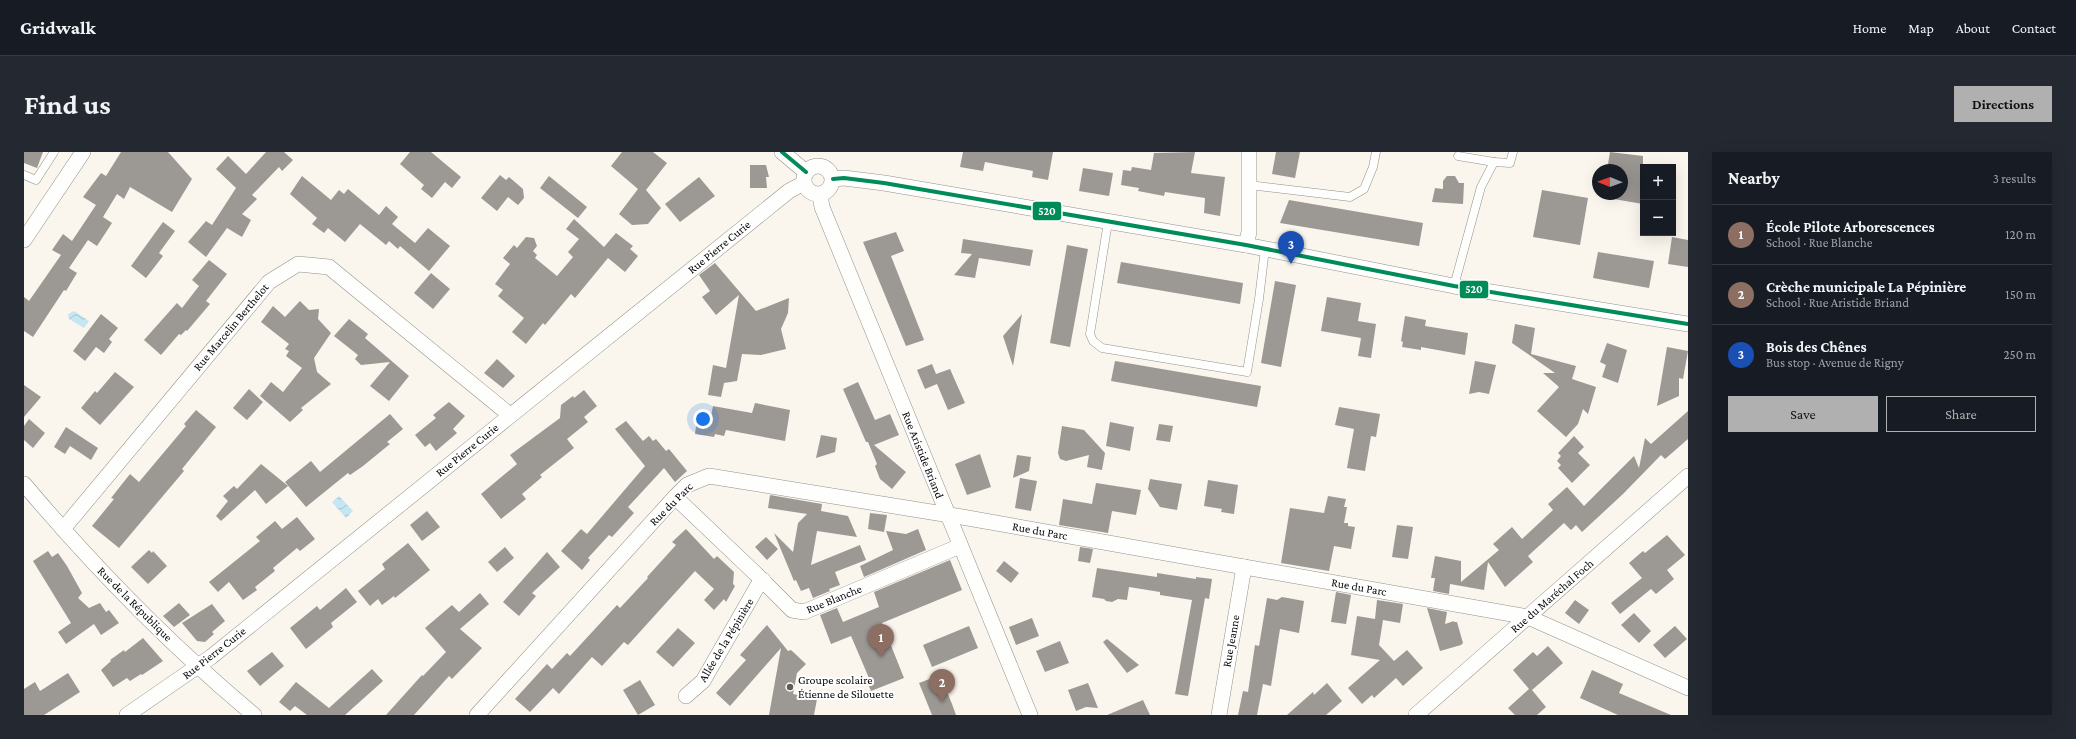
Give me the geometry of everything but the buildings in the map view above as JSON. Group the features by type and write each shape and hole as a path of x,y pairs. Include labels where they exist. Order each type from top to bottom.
{"street":[{"path":"24,240 83,152"},
{"path":"782,152 805,177 809,192 820,195 830,190 832,179 831,173 822,166 816,166 805,177"},
{"path":"1246,245 1249,232 1249,152"},
{"name":"Rue Pierre Curie","path":"127,715 199,666 805,177"},
{"path":"832,179 844,178 884,183 1246,245 1454,286 1688,324"},
{"name":"Rue Aristide Briand","path":"820,195 822,207 1030,715"},
{"name":"Rue Marcelin Berthelot","path":"63,529 269,282 298,264 329,267 510,415"},
{"name":"Rue du Parc","path":"477,715 675,497 694,481 702,477 714,476 1244,566 1528,617 1688,688"},
{"name":"Rue du Maréchal Foch","path":"1423,713 1528,617 1688,476"},
{"name":"Rue de la République","path":"24,484 29,499 63,529 117,588 199,666 254,715"},
{"name":"Rue Blanche","path":"675,497 763,580 792,610 804,612 960,546"},
{"name":"Rue Jeanne","path":"1219,715 1244,566"},
{"name":"Allée de la Pépinière","path":"686,696 702,681 757,587 763,580"}],"lane":[{"path":"24,175 36,180 54,152"},
{"path":"1249,185 1350,197 1364,189 1373,167 1376,152"},
{"path":"1458,156 1510,164 1513,152"},
{"path":"1454,286 1481,187 1494,162"},
{"path":"1108,222 1090,334 1093,341 1102,348 1247,372 1259,299 1265,249"}],"water":[{"path":"74,311 89,321 84,328 69,319 68,314"},
{"path":"339,496 353,511 346,518 332,502"}],"transit line":[{"name":"520","path":"782,152 806,172"},
{"name":"520","path":"833,179 844,178 884,183 1246,245 1454,286 1688,324"}],"place":[{"name":"Bois des Chênes","path":"1291,264"},
{"name":"École Pilote Arborescences","path":"881,657"},
{"name":"Groupe scolaire Étienne de Silouette","path":"790,687"},
{"name":"Crèche municipale La Pépinière","path":"942,702"}]}
